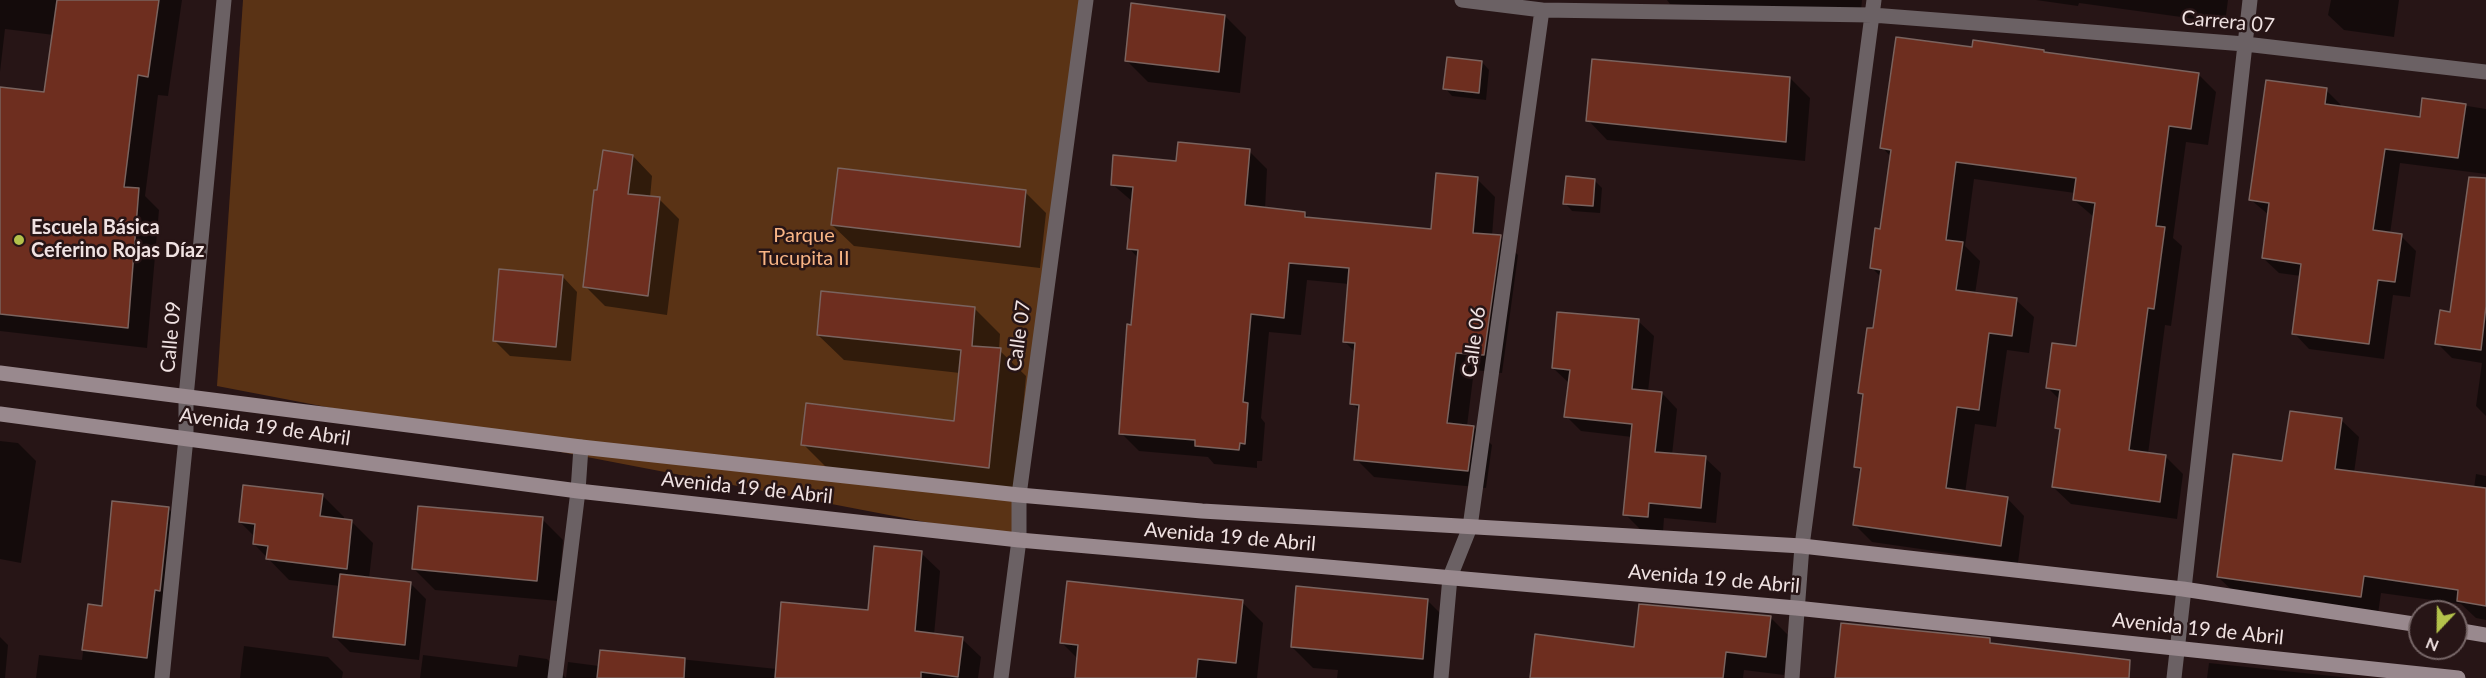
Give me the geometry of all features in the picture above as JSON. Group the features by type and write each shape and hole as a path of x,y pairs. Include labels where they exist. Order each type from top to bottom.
{"street":[{"name":"Calle 09","path":"162,678 186,438 186,397 224,0"},
{"name":"Calle 07","path":"1001,678 1019,540 1019,495 1086,0"},
{"name":"Carrera 07","path":"1462,0 1542,10 1873,7 2245,44 2486,72"},
{"path":"2174,678 2182,590 2250,0"},
{"path":"1792,678 1802,546 1873,7"},
{"name":"Calle 06","path":"1441,678 1450,577 1470,527 1542,10"},
{"name":"Avenida 19 de Abril","path":"0,373 581,447 1019,495 1202,511 1802,546 2182,590 2408,623"},
{"name":"Avenida 19 de Abril","path":"0,414 578,491 1019,540 1796,608 2458,678"},
{"path":"555,678 578,491 581,447"},
{"path":"2468,632 2486,634"}],"green space":[{"name":"Parque Tucupita II","path":"243,0 1089,0 1019,540 217,386"}],"building":[{"path":"57,0 159,0 148,77 138,75 124,187 139,188 128,328 0,314 0,87 44,92"},
{"path":"1131,3 1225,15 1219,72 1125,61"},
{"path":"1896,37 1972,47 1973,40 2199,73 2191,129 2169,126 2156,226 2165,227 2154,309 2148,308 2129,450 2166,455 2160,502 2052,487 2060,429 2055,428 2060,390 2046,388 2052,343 2076,346 2095,203 2073,200 2076,178 1956,162 1946,240 1963,242 1956,290 2017,298 2012,336 1989,333 1979,410 1957,407 1946,488 2008,497 2001,546 1853,525 1861,468 1854,467 1863,394 1858,393 1867,328 1873,328 1881,270 1870,268 1875,228 1880,229 1891,150 1880,148"},
{"path":"1447,57 1482,61 1479,93 1443,89"},
{"path":"1592,59 1790,77 1786,142 1586,121"},
{"path":"2266,80 2327,88 2325,104 2420,117 2422,98 2466,104 2458,158 2385,149 2373,230 2402,234 2395,282 2378,280 2369,344 2292,334 2301,264 2262,258 2269,203 2249,200"},
{"path":"1178,142 1250,149 1245,205 1305,212 1305,217 1431,229 1436,173 1478,177 1473,233 1501,235 1484,355 1456,353 1447,423 1474,426 1468,471 1354,460 1359,405 1350,404 1355,343 1343,342 1349,268 1289,263 1284,318 1251,314 1243,402 1248,403 1245,444 1240,443 1239,450 1195,446 1195,440 1119,434 1127,324 1131,325 1138,250 1127,249 1133,187 1111,185 1113,155 1176,161"},
{"path":"603,150 633,155 628,194 660,197 648,296 583,287 594,190 597,190"},
{"path":"838,168 1026,190 1020,247 831,225"},
{"path":"1566,176 1595,179 1593,206 1563,204"},
{"path":"2469,177 2486,178 2486,306 2481,350 2435,344 2440,310 2450,312"},
{"path":"499,269 563,275 556,347 493,341"},
{"path":"821,291 975,307 972,346 1001,348 989,468 801,445 806,403 954,421 961,350 817,335"},
{"path":"1557,312 1639,319 1632,389 1662,392 1655,452 1706,456 1701,508 1649,503 1648,517 1623,515 1632,424 1564,417 1570,370 1552,368"},
{"path":"2290,411 2342,418 2335,469 2486,488 2486,606 2468,603 2468,600 2457,600 2458,590 2364,576 2361,597 2217,577 2233,454 2282,461"},
{"path":"243,485 323,494 320,516 352,520 347,569 266,559 268,546 253,544 255,524 239,522"},
{"path":"112,501 169,507 160,591 155,590 147,658 82,650 88,604 102,606"},
{"path":"418,506 543,517 537,581 412,569"},
{"path":"874,546 922,551 915,631 963,637 958,677 921,672 921,678 775,678 781,602 868,610"},
{"path":"340,574 411,582 405,645 333,637"},
{"path":"1067,581 1243,600 1236,663 1198,659 1196,678 1075,678 1078,645 1060,643"},
{"path":"1296,586 1428,599 1423,659 1291,647"},
{"path":"1639,604 1771,616 1766,657 1726,652 1723,678 1530,678 1535,634 1634,647"},
{"path":"1841,623 1990,638 1990,643 2130,660 2129,678 1835,678"},
{"path":"600,650 685,658 684,678 597,678"}],"place":[{"name":"Escuela Básica Ceferino Rojas Díaz","path":"19,240"}]}
